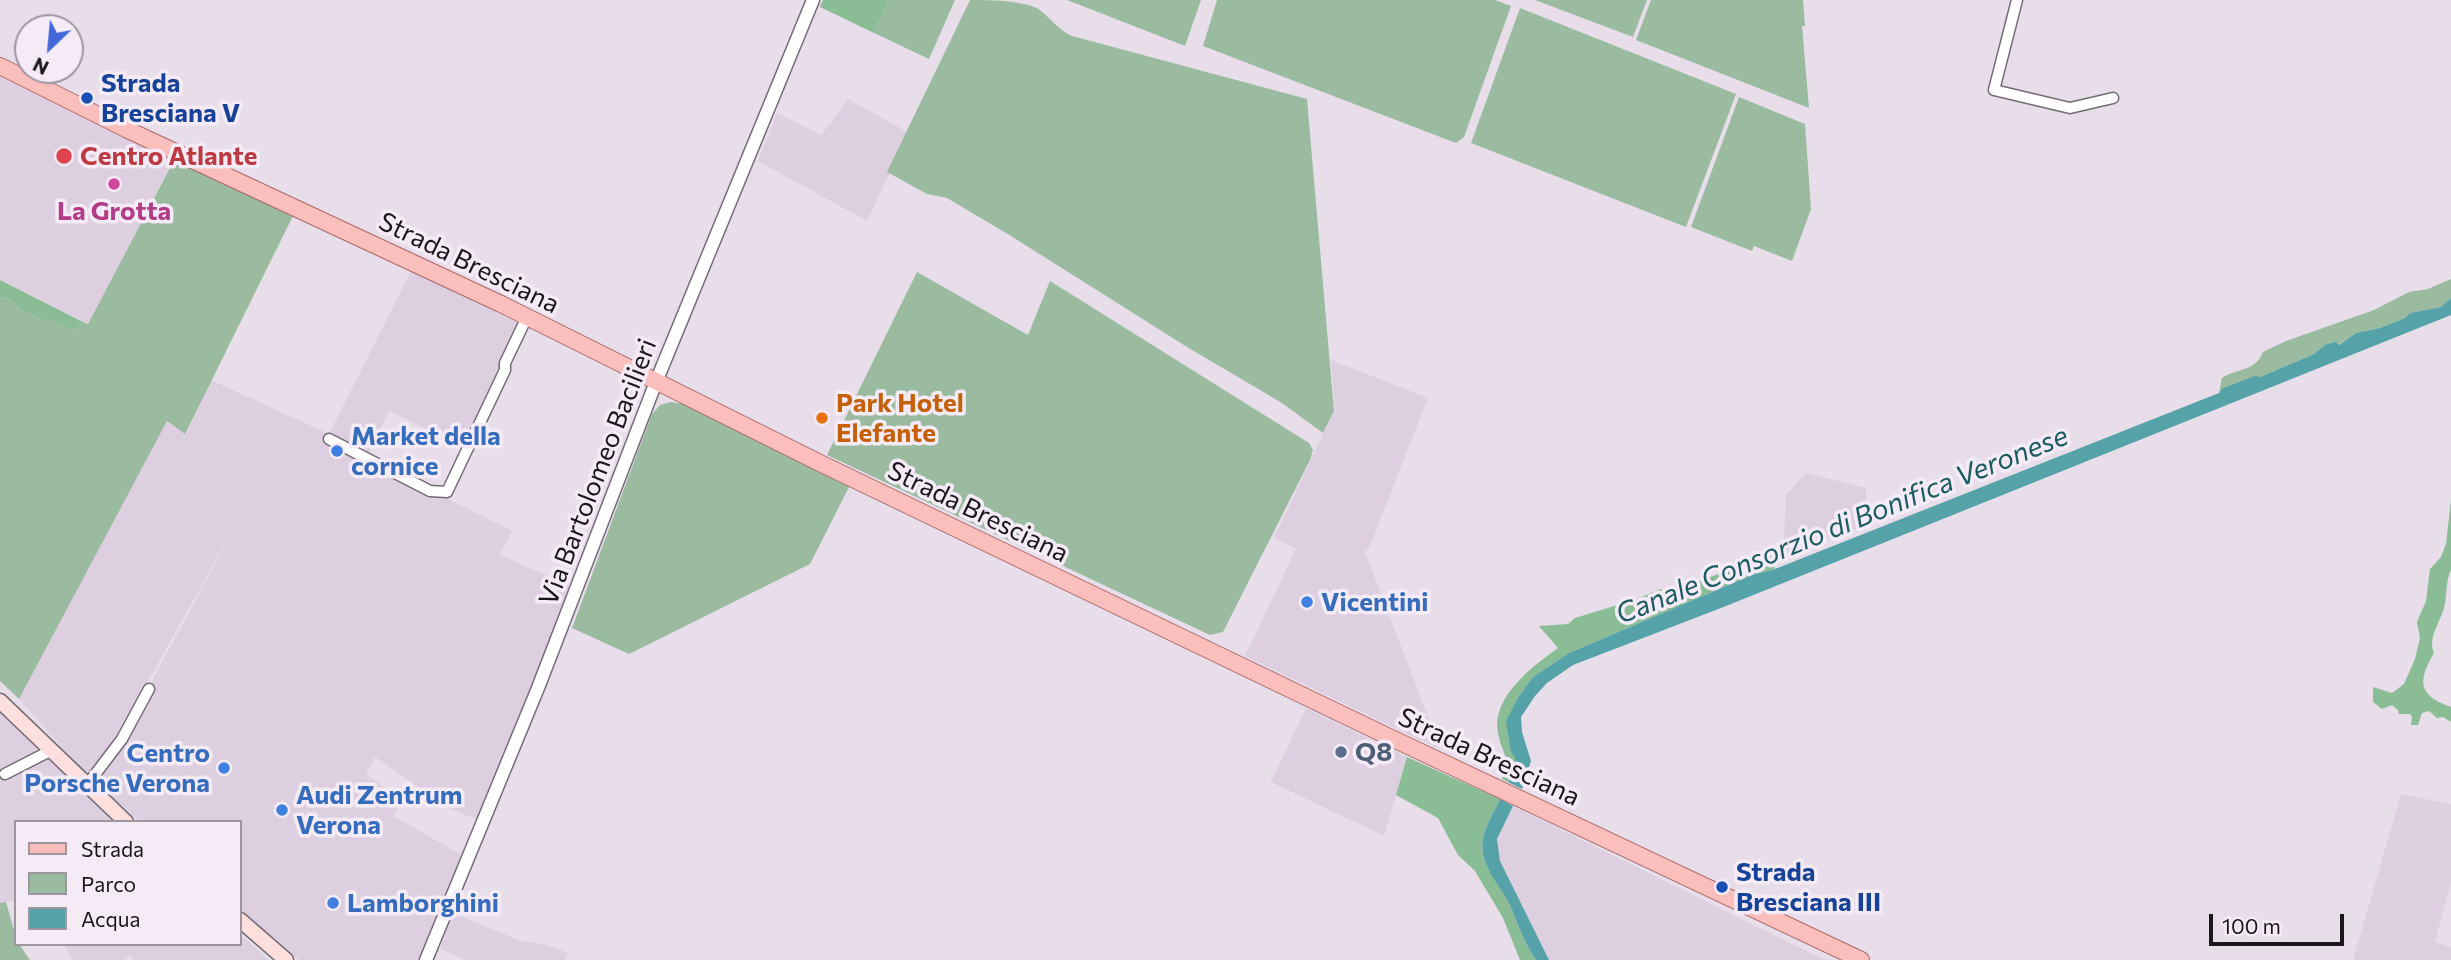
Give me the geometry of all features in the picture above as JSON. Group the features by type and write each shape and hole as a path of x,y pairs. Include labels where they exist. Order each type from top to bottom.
{"main road":[{"name":"Strada Bresciana","path":"0,66 138,135 527,317 836,471 1861,960"},
{"path":"0,701 124,820"},
{"path":"242,922 286,960"}],"street":[{"name":"Via Bartolomeo Bacilieri","path":"426,960 538,688 656,382 813,0"},
{"path":"2017,0 1994,90 2070,108 2113,98"},
{"name":"Strada Bresciana","path":"329,439 430,491 447,492 527,317"},
{"path":"87,785 122,739 149,689"},
{"path":"5,774 50,751"}],"shaded area":[{"path":"0,72 14,79 14,84 24,84 173,160 88,324 0,280"},
{"path":"848,99 909,133 867,221 758,161 777,113 821,135"},
{"path":"411,271 528,328 471,451 389,411 368,455 512,531 500,554 572,588 480,821 451,809 375,757 366,774 403,801 393,816 462,855 419,960 299,960 242,911 242,820 138,820 97,783 244,510 113,744 92,771 85,773 19,699 167,420 186,434 211,380 329,434"},
{"path":"1331,360 1428,398 1370,546 1365,552 1430,722 1446,729 1437,748 1245,656 1296,549 1274,538 1335,409"},
{"path":"1806,473 1866,488 1865,525 1783,558 1786,495"},
{"path":"1306,708 1407,757 1384,836 1271,782"},
{"path":"0,712 111,820 14,820 14,900 0,903"},
{"path":"2401,794 2451,804 2451,881 2435,942 2451,947 2451,960 2353,960"},
{"path":"1513,806 1826,960 1549,960 1500,861 1497,839"},
{"path":"452,913 521,941 543,944 568,953 565,960 466,960 440,949"},
{"path":"242,936 269,960 133,960 130,955 124,960 73,960 65,946 242,946"}],"green space":[{"path":"823,0 889,0 874,33 820,7"},
{"path":"889,0 955,0 929,59 874,33"},
{"path":"970,0 1029,5 1037,8 1072,36 1307,99 1334,411 1323,433 1282,403 1187,347 1011,236 947,198 927,194 887,172"},
{"path":"1067,0 1201,0 1185,46"},
{"path":"1217,0 1495,0 1511,6 1464,137 1456,143 1203,46"},
{"path":"1535,0 1647,0 1633,37"},
{"path":"1651,0 1803,0 1805,26 1802,26 1809,108 1636,40"},
{"path":"1520,8 1736,94 1686,227 1471,143"},
{"path":"1739,97 1805,124 1811,209 1792,261 1754,246 1752,251 1691,227"},
{"path":"174,160 294,214 185,434 167,421 19,699 0,681 0,297 9,299 21,310 43,320 53,319 70,329 77,328 83,322 88,324"},
{"path":"917,272 1028,335 1050,281 1309,443 1313,450 1310,460 1223,632 1210,635 827,455"},
{"path":"2451,279 2451,298 2441,307 2410,313 2405,318 2380,328 2356,333 2338,345 2325,345 2314,354 2246,383 2242,388 2219,393 2222,378 2255,363 2263,352 2286,341 2374,310 2409,292 2428,289"},
{"path":"0,280 83,322 77,328 70,329 53,320 43,320 21,310 9,299 0,297"},
{"path":"671,402 683,404 850,485 810,564 629,654 572,628 652,414 660,405"},
{"path":"2451,500 2451,570 2445,604 2432,641 2434,653 2423,679 2426,692 2451,707 2451,722 2443,717 2437,718 2429,711 2422,713 2418,725 2411,725 2410,714 2399,714 2392,705 2382,709 2373,702 2373,687 2392,693 2404,684 2415,659 2420,638 2417,622 2426,601 2430,569 2441,557 2446,544"},
{"path":"1761,555 1771,556 1775,569 1752,575 1569,653 1533,677 1519,696 1516,766 1508,782 1502,779 1506,759 1498,733 1501,707 1507,695 1526,673 1558,648 1539,626 1568,624 1575,618 1660,589 1671,594 1680,594 1696,582 1750,563"},
{"path":"1407,757 1500,799 1484,835 1482,849 1487,866 1506,897 1536,960 1520,960 1503,918 1475,871 1458,855 1438,818 1396,795"},
{"path":"6,902 14,930 14,946 20,946 30,960 0,960 0,903"}],"water":[{"path":"2451,298 2451,315 1573,665 1547,683 1521,717 1522,732 1531,761 1522,789 1508,782 1516,766 1506,721 1533,677 1569,653 1752,575 1775,569 2219,393 2242,388 2246,383 2314,354 2325,345 2335,342 2339,345 2356,333 2380,328 2405,318 2410,313 2441,307"},
{"path":"1500,799 1513,806 1497,839 1500,861 1549,960 1536,960 1532,954 1510,905 1484,858 1484,835"}],"waterway":[{"name":"Canale Consorzio di Bonifica Veronese","path":"2225,393 2256,381"}],"place":[{"name":"Strada Bresciana V","path":"87,98"},
{"name":"Centro Atlante","path":"64,156"},
{"name":"La Grotta","path":"114,184"},
{"name":"Park Hotel Elefante","path":"822,418"},
{"name":"Market della cornice","path":"337,451"},
{"name":"Vicentini","path":"1307,602"},
{"name":"Q8","path":"1341,752"},
{"name":"Centro Porsche Verona","path":"224,768"},
{"name":"Audi Zentrum Verona","path":"282,810"},
{"name":"Strada Bresciana III","path":"1722,887"},
{"name":"Lamborghini","path":"333,903"}]}
